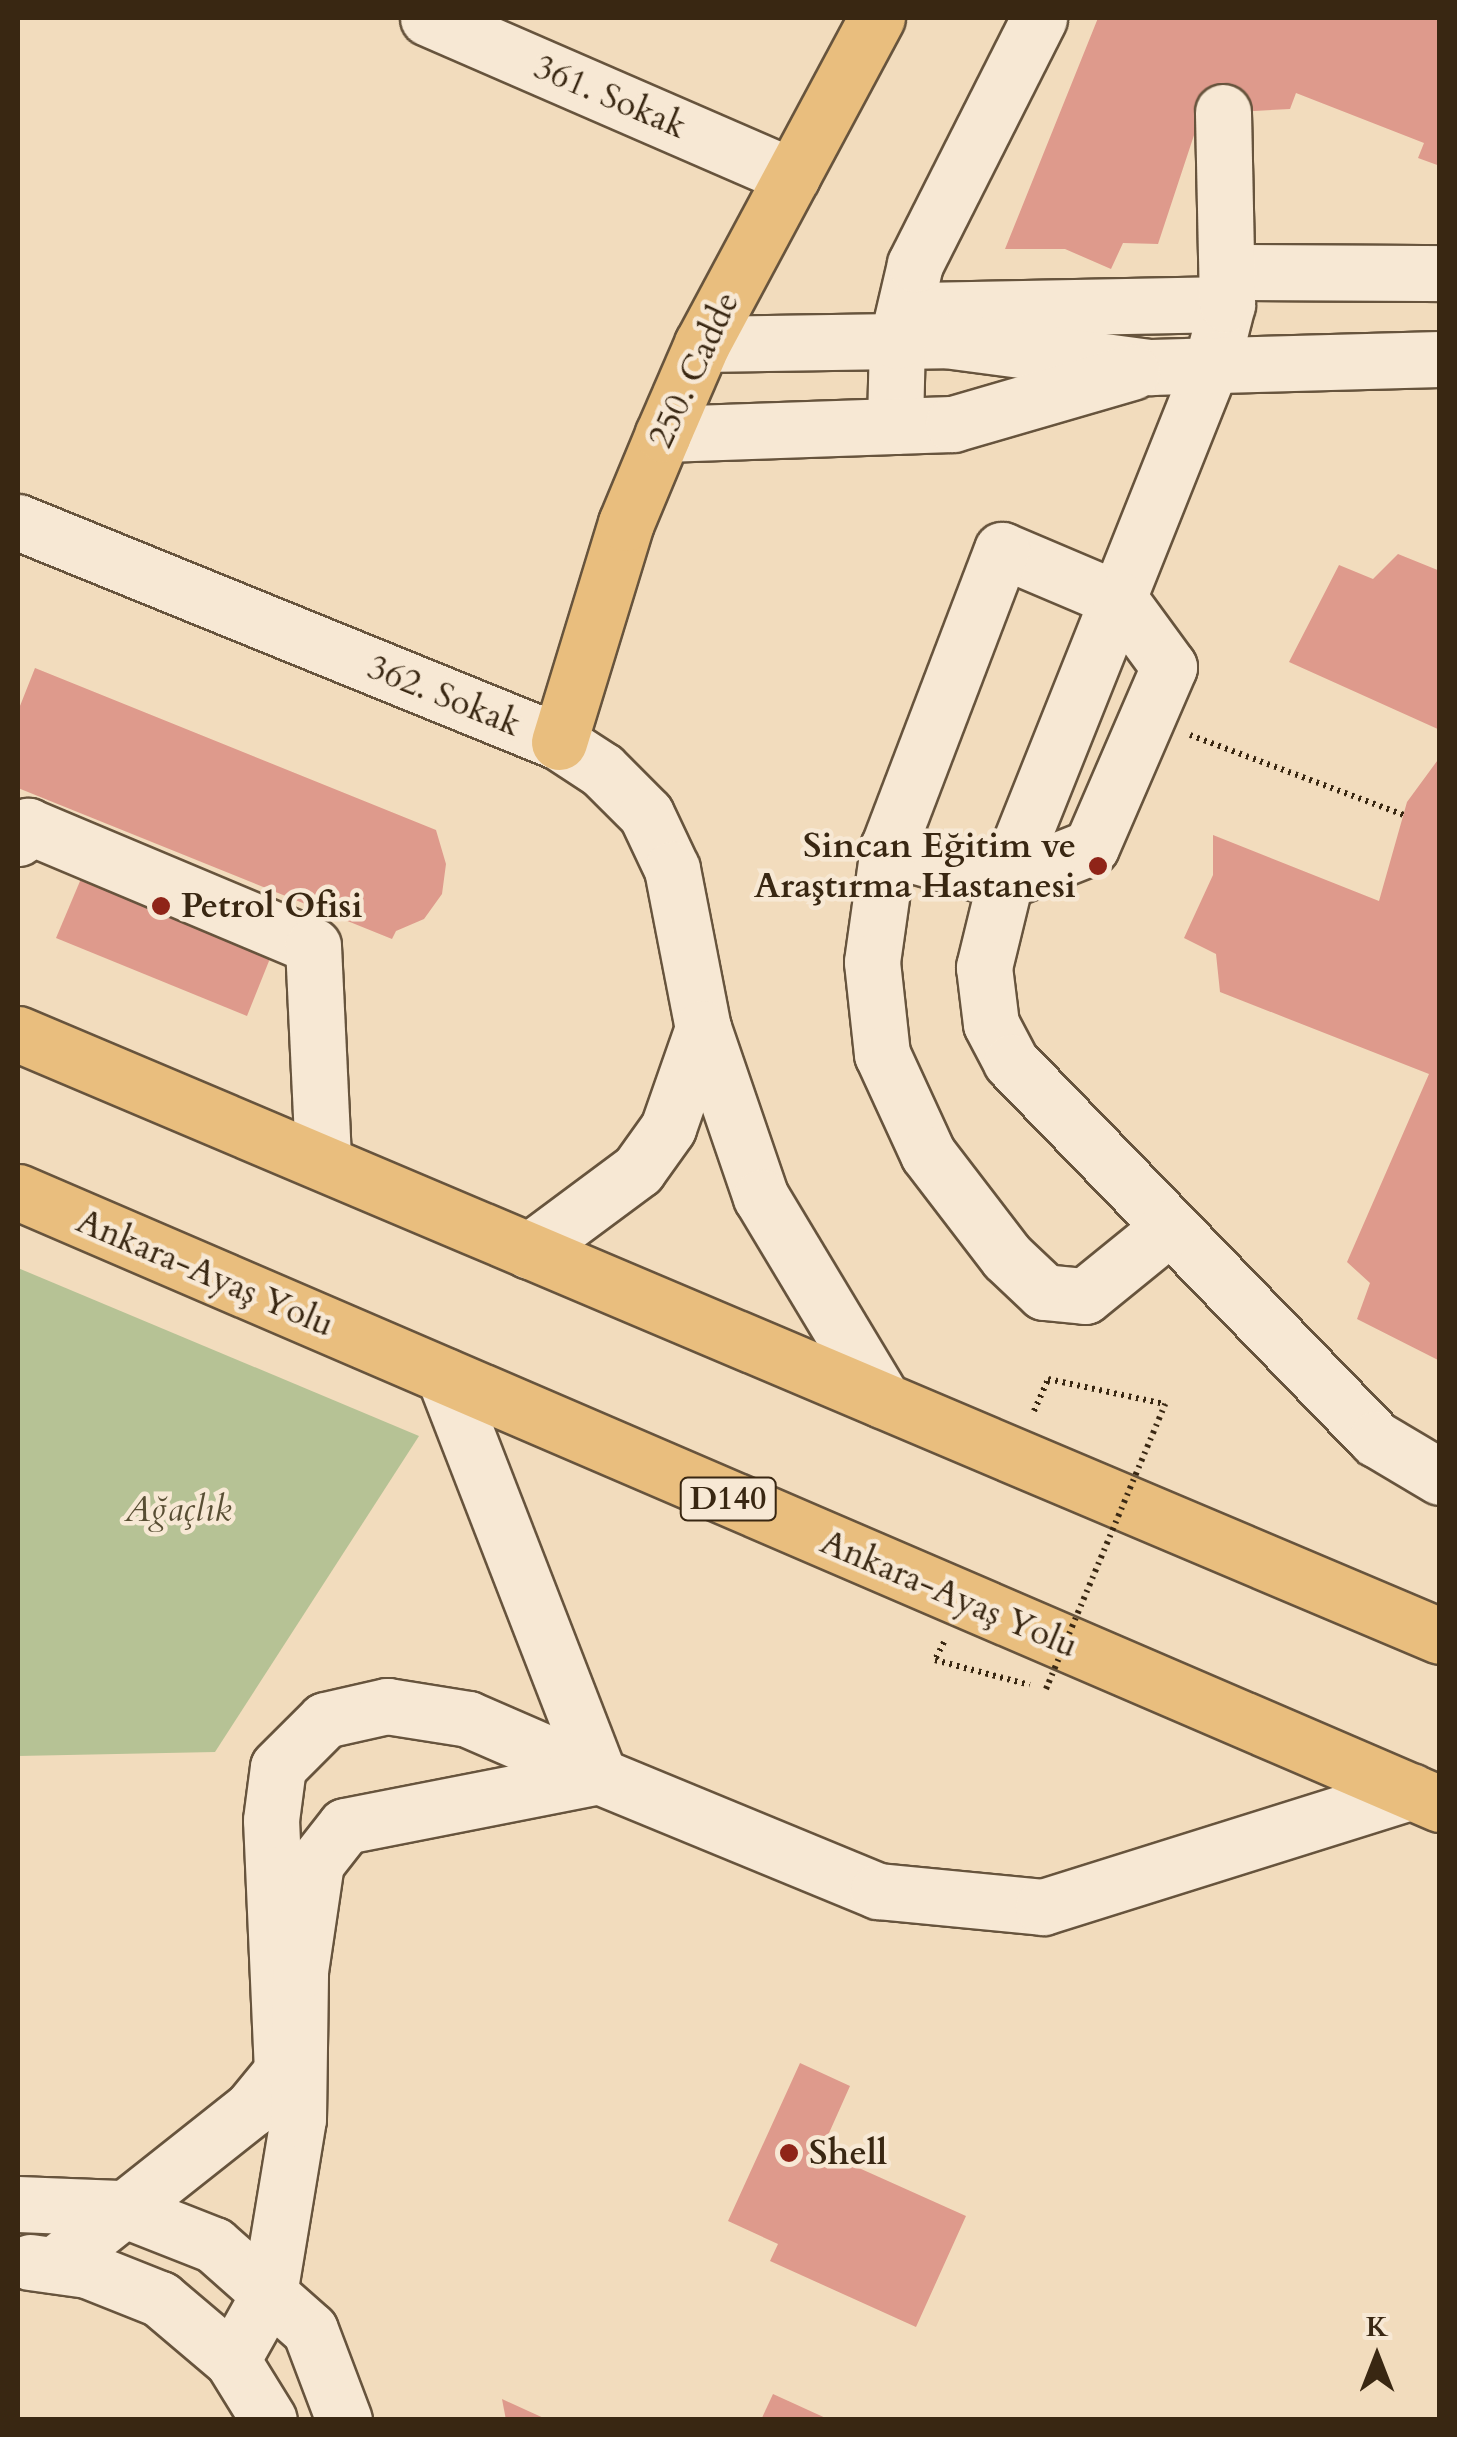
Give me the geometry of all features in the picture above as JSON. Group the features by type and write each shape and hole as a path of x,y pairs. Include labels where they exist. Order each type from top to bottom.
{"main road":[{"name":"250. Cadde","path":"559,742 626,524 662,434 702,344 877,18"},
{"path":"18,1034 1440,1636"},
{"name":"Ankara-Ayaş Yolu","path":"18,1192 1425,1798"}],"street":[{"name":"361. Sokak","path":"428,18 792,176"},
{"path":"895,426 901,326 931,228 1039,18"},
{"path":"1223,112 1227,288 1212,363 1005,881 984,968 990,1024 1011,1062 1376,1439 1440,1477"},
{"path":"702,344 901,326 1227,288 1440,273"},
{"path":"901,326 945,340 1151,367 1440,360"},
{"path":"662,434 953,424 1151,367"},
{"name":"362. Sokak","path":"18,522 559,742 626,790 660,839 703,1028 762,1198 811,1290 883,1400"},
{"path":"888,848 1005,881 1091,847 1169,666 1120,600 1002,550 888,848 872,962 882,1054 928,1154 1007,1257 1044,1292 1085,1296 1170,1227"},
{"path":"18,838 28,826 313,946 322,1162"},
{"path":"529,1251 638,1170 668,1128 703,1028"},
{"path":"444,1376 599,1776"},
{"path":"36,2263 120,2208 251,2109 282,2071 271,1820 278,1767 325,1720 387,1706 468,1719 878,1891 1044,1906 1425,1798"},
{"path":"232,2360 269,2294 298,2119 300,1971 316,1863 344,1826 599,1776"},
{"path":"18,2204 120,2208 214,2246 310,2330 344,2420"},
{"path":"36,2263 87,2270 160,2300 232,2360 270,2420"}],"path":[{"path":"1147,718 1404,815"},
{"path":"935,1660 1046,1689 1165,1404 1048,1379"}],"green space":[{"name":"Ağaçlık","path":"18,1268 419,1436 215,1752 18,1756"}],"building":[{"path":"1098,18 1440,18 1440,166 1418,158 1424,143 1296,93 1290,109 1201,114 1158,244 1123,243 1111,269 1065,249 1005,249"},
{"path":"1398,554 1440,571 1440,730 1289,662 1339,565 1373,579"},
{"path":"35,668 436,830 446,864 442,894 424,919 396,931 392,939 18,788 18,711"},
{"path":"1440,757 1440,1361 1357,1319 1370,1283 1347,1262 1429,1074 1220,992 1216,954 1184,938 1213,875 1213,835 1379,901 1407,802"},
{"path":"83,874 273,951 247,1016 56,938"},
{"path":"800,2063 850,2086 821,2151 966,2216 916,2327 770,2261 778,2244 728,2221"},
{"path":"773,2394 830,2420 761,2420"},
{"path":"502,2399 548,2420 506,2420"}],"place":[{"name":"Sincan Eğitim ve Araştırma Hastanesi","path":"1098,866"},
{"name":"Petrol Ofisi","path":"161,906"},
{"name":"Shell","path":"789,2153"}]}
